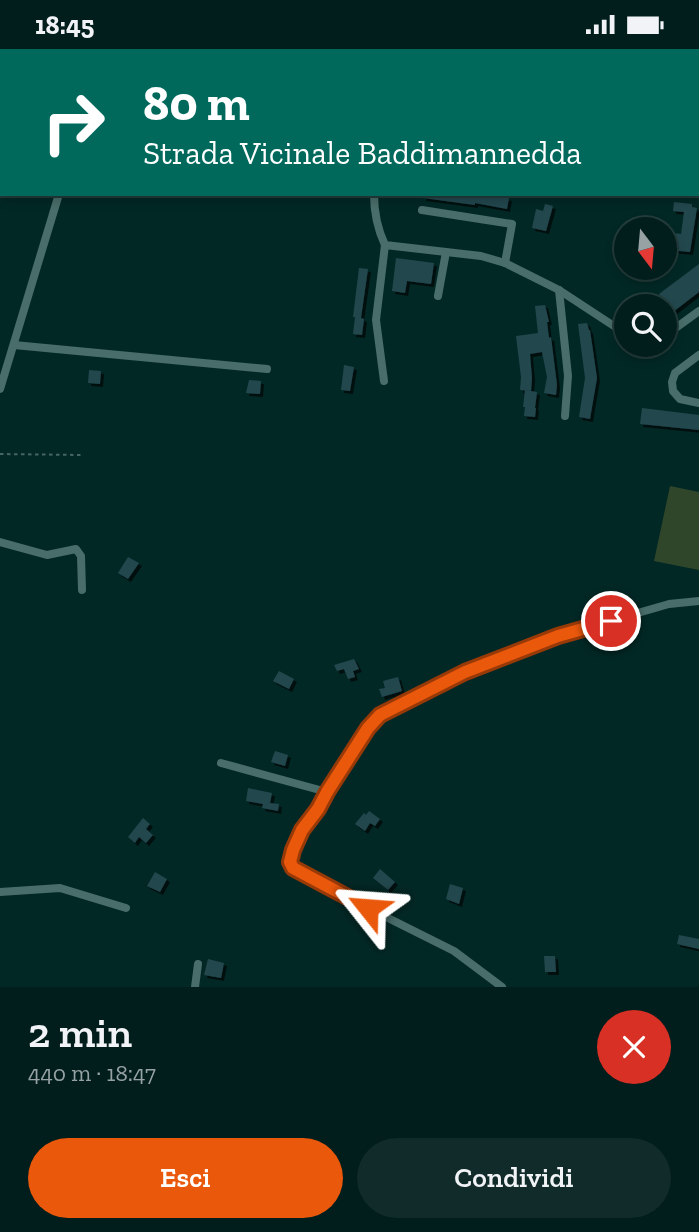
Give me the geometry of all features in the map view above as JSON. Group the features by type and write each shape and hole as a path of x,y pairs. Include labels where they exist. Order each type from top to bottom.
{"street":[{"path":"0,389 58,196"},
{"path":"374,196 374,211 386,245 376,320 384,381"},
{"path":"422,210 512,224 505,263"},
{"path":"386,245 481,256 505,263 559,290 614,326"},
{"path":"438,296 446,252"},
{"path":"559,290 568,376 565,416"},
{"path":"677,327 699,310"},
{"path":"14,345 267,369"},
{"path":"699,355 675,373 672,386 680,398 699,403"},
{"path":"0,542 47,555 76,549 81,556 82,590"},
{"path":"502,987 454,951 293,868 290,862 302,830 368,728 380,715 465,672 558,636 669,604 699,601"},
{"path":"221,763 327,792"},
{"path":"0,891 60,888 126,908"},
{"path":"195,987 198,964"}],"path":[{"path":"0,454 83,455"}],"green space":[{"path":"670,486 699,492 699,570 654,561"}],"building":[{"path":"498,196 509,198 507,209 423,198"},
{"path":"674,202 692,204 692,207 697,208 690,252 677,251 677,234 681,234 684,212 673,211"},
{"path":"545,204 553,206 546,231 532,228 536,209 543,211"},
{"path":"396,258 434,263 431,284 407,281 405,293 392,291"},
{"path":"699,264 699,292 677,309 677,294 659,294"},
{"path":"359,268 368,269 361,318 364,319 362,335 353,334"},
{"path":"545,305 557,385 556,395 544,393 547,377 542,352 530,354 531,391 520,390 516,336 538,333 535,306"},
{"path":"587,323 597,378 590,419 579,417 585,378 578,324"},
{"path":"344,365 354,367 350,391 341,390"},
{"path":"89,370 101,371 100,384 88,383"},
{"path":"249,380 261,381 260,394 246,393"},
{"path":"525,390 537,392 535,417 524,416"},
{"path":"642,408 699,415 699,430 640,424"},
{"path":"128,557 139,563 128,579 118,573"},
{"path":"354,659 359,669 353,671 355,677 348,679 344,669 337,671 334,665"},
{"path":"279,671 294,679 289,689 273,681"},
{"path":"398,677 402,691 382,697 379,689 385,688 383,681"},
{"path":"275,751 288,755 285,766 271,762"},
{"path":"248,788 272,793 270,803 279,804 278,811 262,808 263,804 246,801"},
{"path":"369,811 380,819 375,826 370,823 365,831 355,824"},
{"path":"143,818 150,824 146,829 153,835 146,843 139,837 135,843 128,837"},
{"path":"380,869 395,882 388,890 373,878"},
{"path":"155,872 167,879 160,892 147,886"},
{"path":"450,884 463,888 459,904 446,899"},
{"path":"679,935 699,939 699,949 677,944"},
{"path":"544,956 555,956 556,972 545,972"},
{"path":"208,959 224,963 221,978 204,975"}],"route":[{"path":"368,908 293,868 290,862 302,830 368,728 380,715 465,672 558,636 611,621"}]}
